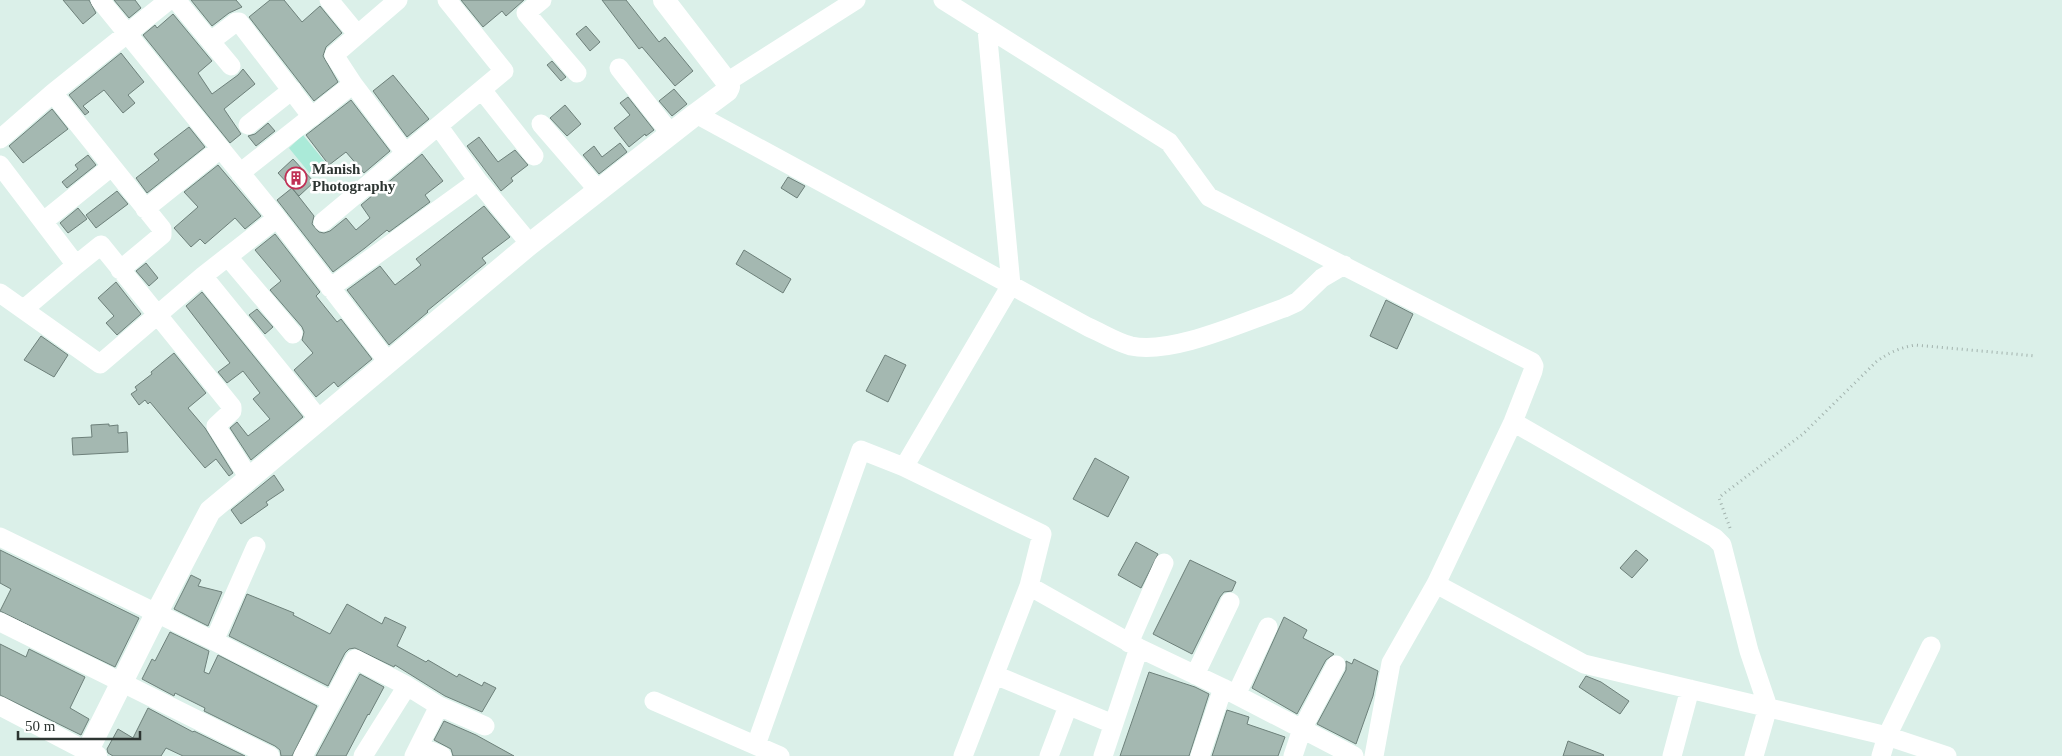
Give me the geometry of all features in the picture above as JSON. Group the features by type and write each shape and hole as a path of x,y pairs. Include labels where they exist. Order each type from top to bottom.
{"street":[{"path":"100,0 277,218 388,362"},
{"path":"0,139 53,93 169,0"},
{"path":"176,0 231,66"},
{"path":"329,0 357,34"},
{"path":"398,0 334,55 353,84 406,154"},
{"path":"323,222 504,71 446,0"},
{"path":"542,0 526,12 577,73"},
{"path":"0,706 92,754 123,682 156,614 210,511 530,244 727,91 726,82 664,0"},
{"path":"726,82 856,0"},
{"path":"943,0 1169,142 1209,196 1532,362 1534,366 1533,371 1513,422 1436,584 1391,663 1374,756"},
{"path":"211,42 236,22 239,22 312,117"},
{"path":"904,467 1011,285 988,29"},
{"path":"619,68 671,134"},
{"path":"240,173 353,84"},
{"path":"248,125 292,90"},
{"path":"482,90 534,156"},
{"path":"53,93 162,229 162,235 120,270"},
{"path":"696,114 1096,331 1131,346 1157,348 1176,345 1290,305 1307,295 1322,278 1344,265"},
{"path":"542,124 598,190"},
{"path":"439,127 478,181 530,244"},
{"path":"145,209 220,149"},
{"path":"0,166 76,265"},
{"path":"44,221 111,167"},
{"path":"330,288 478,181"},
{"path":"0,293 100,364 203,276 277,218"},
{"path":"24,309 101,245 232,407 232,411 216,426 249,478"},
{"path":"228,257 292,334"},
{"path":"203,276 319,420"},
{"path":"1513,422 1715,538 1722,545 1749,651 1768,707 1754,756"},
{"path":"756,745 861,450 904,467 1042,534 1029,586 963,756"},
{"path":"0,537 214,641 332,701"},
{"path":"214,641 256,546"},
{"path":"1103,756 1134,646 1164,562"},
{"path":"1436,584 1584,664 1887,736 1947,756"},
{"path":"1029,586 1134,646 1230,691 1354,756"},
{"path":"1195,675 1230,602"},
{"path":"0,622 270,756"},
{"path":"1200,756 1230,691 1268,628"},
{"path":"1882,756 1887,736 1931,646"},
{"path":"303,756 355,659 407,686 439,706 485,726"},
{"path":"1292,756 1302,729 1336,665"},
{"path":"994,675 1113,724"},
{"path":"363,756 407,686"},
{"path":"1672,756 1690,689"},
{"path":"654,701 780,756"},
{"path":"439,706 417,751 442,756"},
{"path":"1049,756 1068,706"}],"path":[{"path":"1722,545 1729,535 1730,527 1719,498 1803,434 1876,362 1887,354 1900,348 1915,345 2036,356"}],"green space":[{"path":"303,135 326,163 311,175 289,148"}],"building":[{"path":"63,0 89,0 96,13 83,24"},
{"path":"114,0 135,0 141,8 129,18"},
{"path":"191,0 236,0 242,7 229,13 212,26"},
{"path":"270,0 284,0 302,22 320,6 342,33 326,47 323,56 338,82 314,101 249,17"},
{"path":"461,0 524,0 506,16 502,11 483,27"},
{"path":"602,0 626,0 659,42 665,37 693,71 675,86 642,47 639,49"},
{"path":"173,14 212,61 198,73 212,94 238,75 243,69 255,84 224,109 241,134 230,143 143,35 155,25 157,28"},
{"path":"586,26 600,42 590,51 576,34"},
{"path":"121,53 144,82 128,95 135,103 123,113 104,90 83,106 89,112 85,115 69,95"},
{"path":"552,61 566,77 561,81 547,65"},
{"path":"393,75 429,119 407,137 373,91"},
{"path":"674,89 687,104 672,116 659,101"},
{"path":"628,97 654,130 646,136 645,134 629,147 614,128 630,115 620,103"},
{"path":"351,100 390,151 364,173 346,152 329,165 306,135"},
{"path":"565,105 581,124 567,136 550,118"},
{"path":"52,109 68,129 23,163 9,146"},
{"path":"268,123 275,131 256,146 248,136 255,134"},
{"path":"189,127 205,147 147,193 136,178 159,160 154,154"},
{"path":"479,137 498,162 515,150 528,165 511,178 513,181 501,191 467,146"},
{"path":"620,143 627,152 599,174 583,155 594,146 602,157"},
{"path":"422,154 443,181 425,195 430,202 389,232 387,230 333,272 277,200 292,188 314,216 312,224 319,232 330,231 346,218 356,230 370,218 361,205"},
{"path":"88,155 96,165 67,188 62,182 78,169 75,165"},
{"name":"Manish Photography","path":"293,159 314,182 299,196 278,173"},
{"path":"218,165 261,216 245,229 235,218 205,244 200,239 191,247 174,228 198,207 184,192"},
{"path":"788,177 805,186 797,198 781,188"},
{"path":"117,191 128,204 96,228 86,215"},
{"path":"484,206 510,237 482,258 486,263 389,345 347,290 380,266 395,285 421,265 416,259"},
{"path":"78,208 87,219 68,233 60,223"},
{"path":"275,234 320,292 316,296 337,322 341,319 372,359 338,387 334,382 316,397 294,370 313,353 302,340 304,332 302,327 270,290 281,281 255,250"},
{"path":"744,250 791,279 783,293 736,264"},
{"path":"146,263 158,278 149,286 136,271"},
{"path":"116,282 141,314 117,335 106,323 114,316 98,298"},
{"path":"202,292 303,417 251,460 230,428 237,422 248,436 270,419 253,399 260,393 243,371 227,383 218,372 230,363 186,306"},
{"path":"1386,300 1413,314 1397,349 1370,336"},
{"path":"257,309 273,327 265,334 249,315"},
{"path":"41,336 68,355 54,377 24,360"},
{"path":"174,353 206,393 188,408 205,428 233,473 229,476 216,459 205,468 150,402 148,404 145,400 139,405 131,394 137,390 135,387"},
{"path":"885,355 906,365 888,402 866,391"},
{"path":"109,424 109,426 118,425 118,433 127,432 128,452 73,455 72,438 92,437 91,425"},
{"path":"1095,458 1129,477 1108,517 1073,499"},
{"path":"274,475 284,490 266,502 268,505 241,524 231,510"},
{"path":"1136,542 1158,554 1141,588 1118,575"},
{"path":"0,550 139,618 115,667 0,611 11,589 0,583"},
{"path":"1636,550 1648,560 1632,578 1620,568"},
{"path":"1190,560 1236,582 1232,591 1224,592 1220,597 1192,654 1153,634"},
{"path":"191,575 201,580 198,586 222,592 208,626 174,609"},
{"path":"247,594 294,613 293,615 330,634 347,604 382,624 385,617 406,627 397,646 426,662 428,660 457,677 459,674 482,686 484,682 496,688 482,712 445,696 395,665 394,667 355,648 349,649 345,653 328,686 229,636"},
{"path":"1284,617 1307,630 1303,638 1334,654 1326,660 1297,714 1252,688"},
{"path":"170,632 209,651 204,672 209,674 218,655 317,706 292,756 281,756 280,750 275,746 204,711 205,708 175,693 174,696 142,679 152,659 155,661"},
{"path":"0,644 26,657 29,649 85,677 70,708 89,719 81,735 0,695"},
{"path":"1354,659 1378,671 1373,696 1356,744 1317,724 1346,670 1346,661 1352,664"},
{"path":"1149,672 1195,687 1209,694 1189,756 1120,756"},
{"path":"360,674 384,687 369,715 346,756 316,756"},
{"path":"1586,676 1601,682 1629,701 1620,714 1579,687"},
{"path":"148,708 193,732 245,756 183,756 166,748 161,756 113,756 108,753 107,749 118,729 133,738"},
{"path":"1227,710 1249,717 1247,724 1285,737 1278,756 1212,756"},
{"path":"444,721 476,735 514,756 453,756 451,749 434,740"},
{"path":"1568,741 1604,755 1563,756"}],"place":[{"name":"Manish Photography","path":"296,178"}]}
